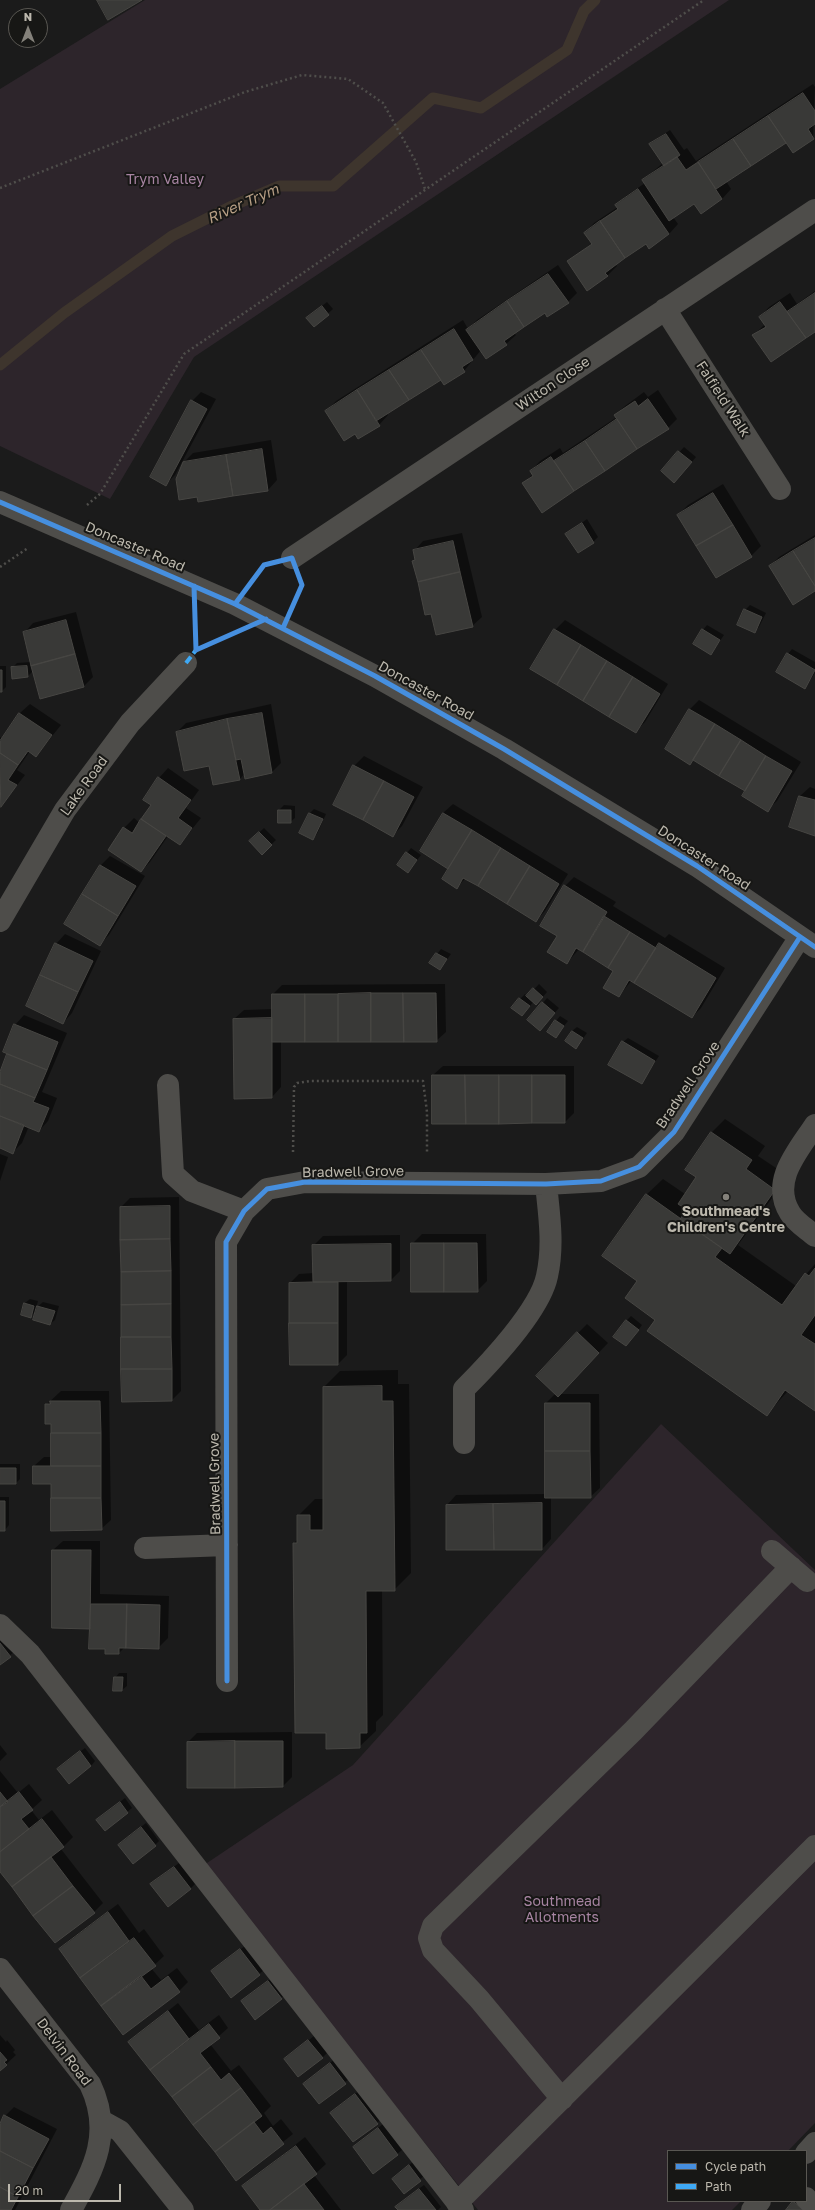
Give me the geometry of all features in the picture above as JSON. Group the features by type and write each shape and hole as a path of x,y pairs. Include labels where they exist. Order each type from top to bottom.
{"street":[{"name":"Wilton Close","path":"292,558 815,210"},
{"name":"Falfield Walk","path":"665,309 780,489"},
{"name":"Doncaster Road","path":"0,502 235,604 374,676 504,749 697,866 807,942"},
{"name":"Lake Road","path":"0,921 65,810 130,723 186,663"},
{"name":"Bradwell Grove","path":"227,1681 228,1545 226,1242 244,1211 267,1189 304,1182 546,1184 601,1181 639,1167 674,1132 807,942"},
{"path":"168,1085 173,1174 192,1191 244,1211"},
{"path":"815,1125 789,1164 783,1187 784,1201 790,1214 815,1236"},
{"path":"464,1442 464,1389 493,1360 535,1303 547,1276 551,1237 546,1184"},
{"name":"Bradwell Grove","path":"145,1548 228,1545"},
{"path":"562,2099 479,1999 433,1950 429,1938 432,1929 633,1731 799,1574 772,1551"},
{"path":"0,1625 30,1654 460,2206 562,2099 815,1846"},
{"name":"Delvin Road","path":"0,1968 90,2084 98,2100 102,2121 100,2147 72,2210"},
{"path":"102,2121 120,2130 183,2210"},
{"path":"807,2152 815,2143"},
{"path":"807,2199 815,2207"},
{"path":"752,2210 759,2202"}],"path":[{"path":"61,528 100,494 184,354 704,0"},
{"path":"0,188 245,92 302,75 348,79 383,104 416,162 425,189"},
{"path":"292,1185 294,1087 297,1083 310,1081 424,1082 427,1112 427,1183"}],"green space":[{"name":"Trym Valley","path":"145,0 729,0 194,357 110,499 0,446 0,89"},
{"name":"Southmead Allotments","path":"661,1424 815,1570 815,2123 789,2150 667,2150 667,2202 740,2202 732,2210 478,2210 204,1865 353,1765"}],"building":[{"path":"97,0 142,0 108,20"},
{"path":"803,93 815,111 815,124 808,129 814,139 793,153 768,116"},
{"path":"768,116 786,143 751,166 733,139"},
{"path":"666,134 680,155 664,166 649,144"},
{"path":"733,139 751,166 716,189 698,162"},
{"path":"677,157 686,170 698,162 722,199 701,214 694,204 669,221 642,180"},
{"path":"638,189 669,234 649,249 646,244 625,258 600,221 618,209 615,205"},
{"path":"600,221 625,258 605,273 608,276 587,291 567,261 592,244 584,233"},
{"path":"548,274 569,303 547,317 545,313 524,327 507,301"},
{"path":"815,293 815,332 806,338 787,312"},
{"path":"507,301 524,327 504,341 507,345 486,359 466,330"},
{"path":"780,302 806,338 771,362 752,335 766,327 759,317"},
{"path":"322,306 329,315 314,327 306,318"},
{"path":"454,329 473,360 462,367 465,372 444,385 421,350"},
{"path":"421,350 441,380 409,400 389,370"},
{"path":"389,370 409,400 376,421 357,390"},
{"path":"357,390 380,426 358,439 355,434 344,441 325,411"},
{"path":"648,399 669,429 637,449 614,415 635,401 638,406"},
{"path":"191,400 207,409 166,486 150,477"},
{"path":"617,419 637,449 605,471 585,441"},
{"path":"585,441 605,471 574,491 554,461"},
{"path":"262,449 268,491 233,496 226,455"},
{"path":"678,451 692,462 674,483 661,471"},
{"path":"226,455 233,496 198,502 197,497 179,500 176,479 183,462"},
{"path":"551,457 574,491 542,513 522,483 533,476 530,471"},
{"path":"713,493 733,525 696,546 677,515"},
{"path":"582,523 594,543 578,553 565,534"},
{"path":"733,525 752,557 716,578 696,546"},
{"path":"815,538 815,586 793,551"},
{"path":"453,541 460,572 418,582 412,561 415,560 413,550"},
{"path":"793,551 815,586 815,591 793,605 769,566"},
{"path":"460,572 473,627 436,635 431,614 425,615 418,582"},
{"path":"744,609 762,617 755,633 737,625"},
{"path":"66,620 75,654 31,666 23,632"},
{"path":"554,629 581,645 557,685 530,669"},
{"path":"702,629 720,640 711,655 693,644"},
{"path":"581,645 607,661 583,701 557,685"},
{"path":"787,653 815,670 805,689 776,672"},
{"path":"75,654 84,687 40,699 31,666"},
{"path":"607,661 633,677 609,717 583,701"},
{"path":"27,666 28,677 12,679 11,667"},
{"path":"0,670 2,670 2,692 0,692"},
{"path":"633,677 660,694 636,733 609,717"},
{"path":"689,709 715,724 690,765 665,749"},
{"path":"19,713 52,735 36,757 28,751 18,765 0,753 0,741"},
{"path":"262,713 272,773 245,779 241,759 236,760 227,719"},
{"path":"227,719 240,780 213,785 209,766 184,771 176,732"},
{"path":"715,724 741,740 719,776 693,760"},
{"path":"741,740 766,756 745,791 719,776"},
{"path":"0,753 18,765 8,780 17,785 1,807"},
{"path":"766,756 792,771 768,812 742,796"},
{"path":"353,765 384,781 363,820 333,805"},
{"path":"158,777 191,800 178,818 192,828 180,845 141,819 151,805 143,800"},
{"path":"384,781 414,797 393,837 363,820"},
{"path":"799,796 815,800 815,836 789,827"},
{"path":"278,810 291,810 291,823 278,823"},
{"path":"309,813 323,819 313,840 299,833"},
{"path":"443,813 472,830 448,869 420,851"},
{"path":"141,819 166,836 141,872 108,850 123,827 132,833"},
{"path":"472,830 501,848 478,886 463,878 457,889 442,879"},
{"path":"259,832 272,845 262,855 249,841"},
{"path":"501,848 530,866 507,904 478,886"},
{"path":"406,852 417,860 408,873 397,865"},
{"path":"100,865 136,886 118,916 82,894"},
{"path":"530,866 559,884 536,922 507,904"},
{"path":"564,885 607,912 583,952 576,948 567,964 547,952 557,936 540,926"},
{"path":"82,894 118,916 100,946 64,924"},
{"path":"604,916 630,932 608,968 583,952"},
{"path":"630,932 656,948 634,983 629,980 619,997 603,988 613,971 608,968"},
{"path":"55,943 93,961 78,992 40,975"},
{"path":"659,943 716,978 692,1018 634,983"},
{"path":"436,953 447,959 440,970 429,963"},
{"path":"40,975 78,992 63,1024 26,1006"},
{"path":"533,988 543,997 536,1005 526,996"},
{"path":"371,993 371,1042 338,1042 338,994"},
{"path":"371,993 403,993 404,1042 371,1042"},
{"path":"403,993 436,993 437,1042 404,1042"},
{"path":"272,994 305,994 305,1042 272,1042"},
{"path":"305,994 338,994 338,1042 305,1042"},
{"path":"519,998 530,1006 522,1016 511,1008"},
{"path":"542,1002 555,1013 540,1031 527,1020"},
{"path":"272,1018 272,1098 234,1099 233,1019"},
{"path":"555,1020 564,1026 556,1038 547,1032"},
{"path":"14,1024 58,1042 47,1070 3,1052"},
{"path":"572,1031 583,1038 576,1049 565,1041"},
{"path":"622,1041 655,1061 642,1084 608,1065"},
{"path":"7,1054 47,1070 35,1098 0,1084 0,1072"},
{"path":"432,1075 465,1075 466,1124 432,1124"},
{"path":"465,1075 499,1075 499,1124 466,1124"},
{"path":"499,1075 532,1075 532,1123 499,1124"},
{"path":"532,1075 565,1075 565,1123 532,1123"},
{"path":"0,1084 35,1098 33,1102 49,1108 39,1132 0,1116"},
{"path":"0,1116 24,1125 13,1154 0,1148"},
{"name":"Southmead's Children's Centre","path":"711,1132 752,1160 746,1169 775,1190 730,1254 680,1219 687,1210 678,1204 696,1177 685,1170"},
{"path":"646,1194 722,1248 715,1257 782,1305 805,1273 809,1276 815,1268 815,1315 801,1335 815,1344 815,1411 785,1390 767,1416 647,1331 655,1320 625,1298 637,1281 602,1256"},
{"path":"170,1206 170,1239 120,1240 120,1207"},
{"path":"170,1239 171,1271 121,1272 120,1240"},
{"path":"411,1243 444,1243 444,1292 411,1292"},
{"path":"444,1243 477,1243 478,1292 444,1292"},
{"path":"391,1244 391,1281 313,1282 312,1245"},
{"path":"171,1271 171,1304 121,1305 121,1272"},
{"path":"338,1282 338,1323 289,1323 289,1283"},
{"path":"24,1303 34,1306 31,1318 21,1315"},
{"path":"171,1304 171,1337 121,1337 121,1305"},
{"path":"37,1306 55,1311 50,1325 33,1320"},
{"path":"626,1320 639,1330 626,1346 613,1337"},
{"path":"289,1323 338,1323 338,1365 290,1365"},
{"path":"577,1332 599,1353 558,1397 536,1376"},
{"path":"121,1337 171,1337 172,1369 121,1369"},
{"path":"121,1369 172,1369 172,1401 122,1402"},
{"path":"382,1386 382,1401 393,1401 395,1591 366,1591 367,1733 360,1733 360,1748 326,1749 326,1733 295,1733 293,1543 297,1543 297,1515 310,1515 310,1530 323,1530 323,1387"},
{"path":"50,1401 100,1401 101,1433 51,1433 51,1424 45,1424 45,1404 50,1404"},
{"path":"545,1403 590,1403 590,1451 545,1451"},
{"path":"51,1433 101,1433 101,1466 51,1466"},
{"path":"545,1451 590,1451 591,1498 545,1498"},
{"path":"33,1466 101,1466 101,1498 51,1498 51,1484 33,1484"},
{"path":"0,1468 16,1468 16,1484 0,1484"},
{"path":"51,1498 101,1498 102,1530 51,1531"},
{"path":"0,1501 5,1501 5,1531 0,1531"},
{"path":"542,1503 542,1550 494,1550 493,1504"},
{"path":"493,1504 494,1550 446,1550 446,1505"},
{"path":"52,1550 91,1550 90,1629 52,1628"},
{"path":"91,1604 127,1604 126,1648 119,1648 119,1654 105,1654 105,1649 89,1649"},
{"path":"127,1604 160,1605 159,1649 126,1648"},
{"path":"0,1643 11,1657 0,1665"},
{"path":"114,1677 123,1677 122,1691 113,1691"},
{"path":"235,1741 235,1788 187,1788 187,1742"},
{"path":"235,1741 283,1741 283,1787 235,1788"},
{"path":"80,1751 91,1766 69,1784 57,1769"},
{"path":"0,1792 8,1802 0,1807"},
{"path":"19,1792 33,1810 21,1819 29,1829 0,1852 0,1807"},
{"path":"120,1802 128,1813 105,1831 96,1820"},
{"path":"42,1819 64,1847 12,1887 0,1872 0,1852"},
{"path":"141,1827 156,1846 133,1864 118,1845"},
{"path":"51,1857 73,1886 33,1916 12,1887"},
{"path":"174,1867 191,1889 168,1907 150,1884"},
{"path":"73,1886 95,1913 55,1943 33,1916"},
{"path":"108,1912 129,1941 80,1978 59,1949"},
{"path":"134,1938 156,1966 101,2006 80,1978"},
{"path":"240,1949 260,1975 231,1998 211,1971"},
{"path":"141,1976 151,1989 168,1976 180,1992 123,2035 101,2006"},
{"path":"268,1981 282,1999 255,2020 241,2001"},
{"path":"168,2011 189,2039 150,2070 128,2042"},
{"path":"209,2024 220,2038 200,2053 211,2067 172,2097 150,2070"},
{"path":"308,2040 323,2058 298,2077 284,2059"},
{"path":"0,2052 7,2060 4,2062 7,2065 0,2071"},
{"path":"330,2063 346,2084 319,2104 303,2084"},
{"path":"211,2067 221,2080 229,2073 241,2088 193,2125 172,2097"},
{"path":"241,2088 262,2116 215,2152 193,2125"},
{"path":"355,2094 378,2124 353,2142 330,2113"},
{"path":"4,2115 49,2139 33,2168 0,2151 0,2124"},
{"path":"254,2122 263,2134 271,2127 284,2144 236,2181 215,2152"},
{"path":"378,2128 398,2155 373,2174 353,2147"},
{"path":"296,2146 317,2174 270,2210 260,2210 242,2186"},
{"path":"0,2151 33,2168 18,2197 0,2187"},
{"path":"409,2165 421,2181 404,2194 392,2179"},
{"path":"304,2184 324,2210 270,2210"},
{"path":"0,2187 18,2197 11,2210 0,2210"},
{"path":"419,2189 436,2210 398,2210 395,2207"},
{"path":"792,2202 794,2202 803,2210 786,2210"}],"waterway":[{"name":"River Trym","path":"0,365 64,313 172,236 232,206 279,186 333,186 433,98 481,108 567,50 584,11 595,0"}],"marked path":[{"path":"186,663 196,650"}],"cycle path":[{"path":"0,502 235,604 375,676 504,749 697,866 815,947"},
{"path":"235,604 264,565 292,558 302,585 283,628"},
{"path":"194,586 196,650 266,619"},
{"path":"227,1681 226,1242 244,1211 267,1189 305,1182 546,1184 601,1181 639,1167 674,1132 800,937"}],"place":[{"name":"Southmead's Children's Centre","path":"726,1197"}]}
